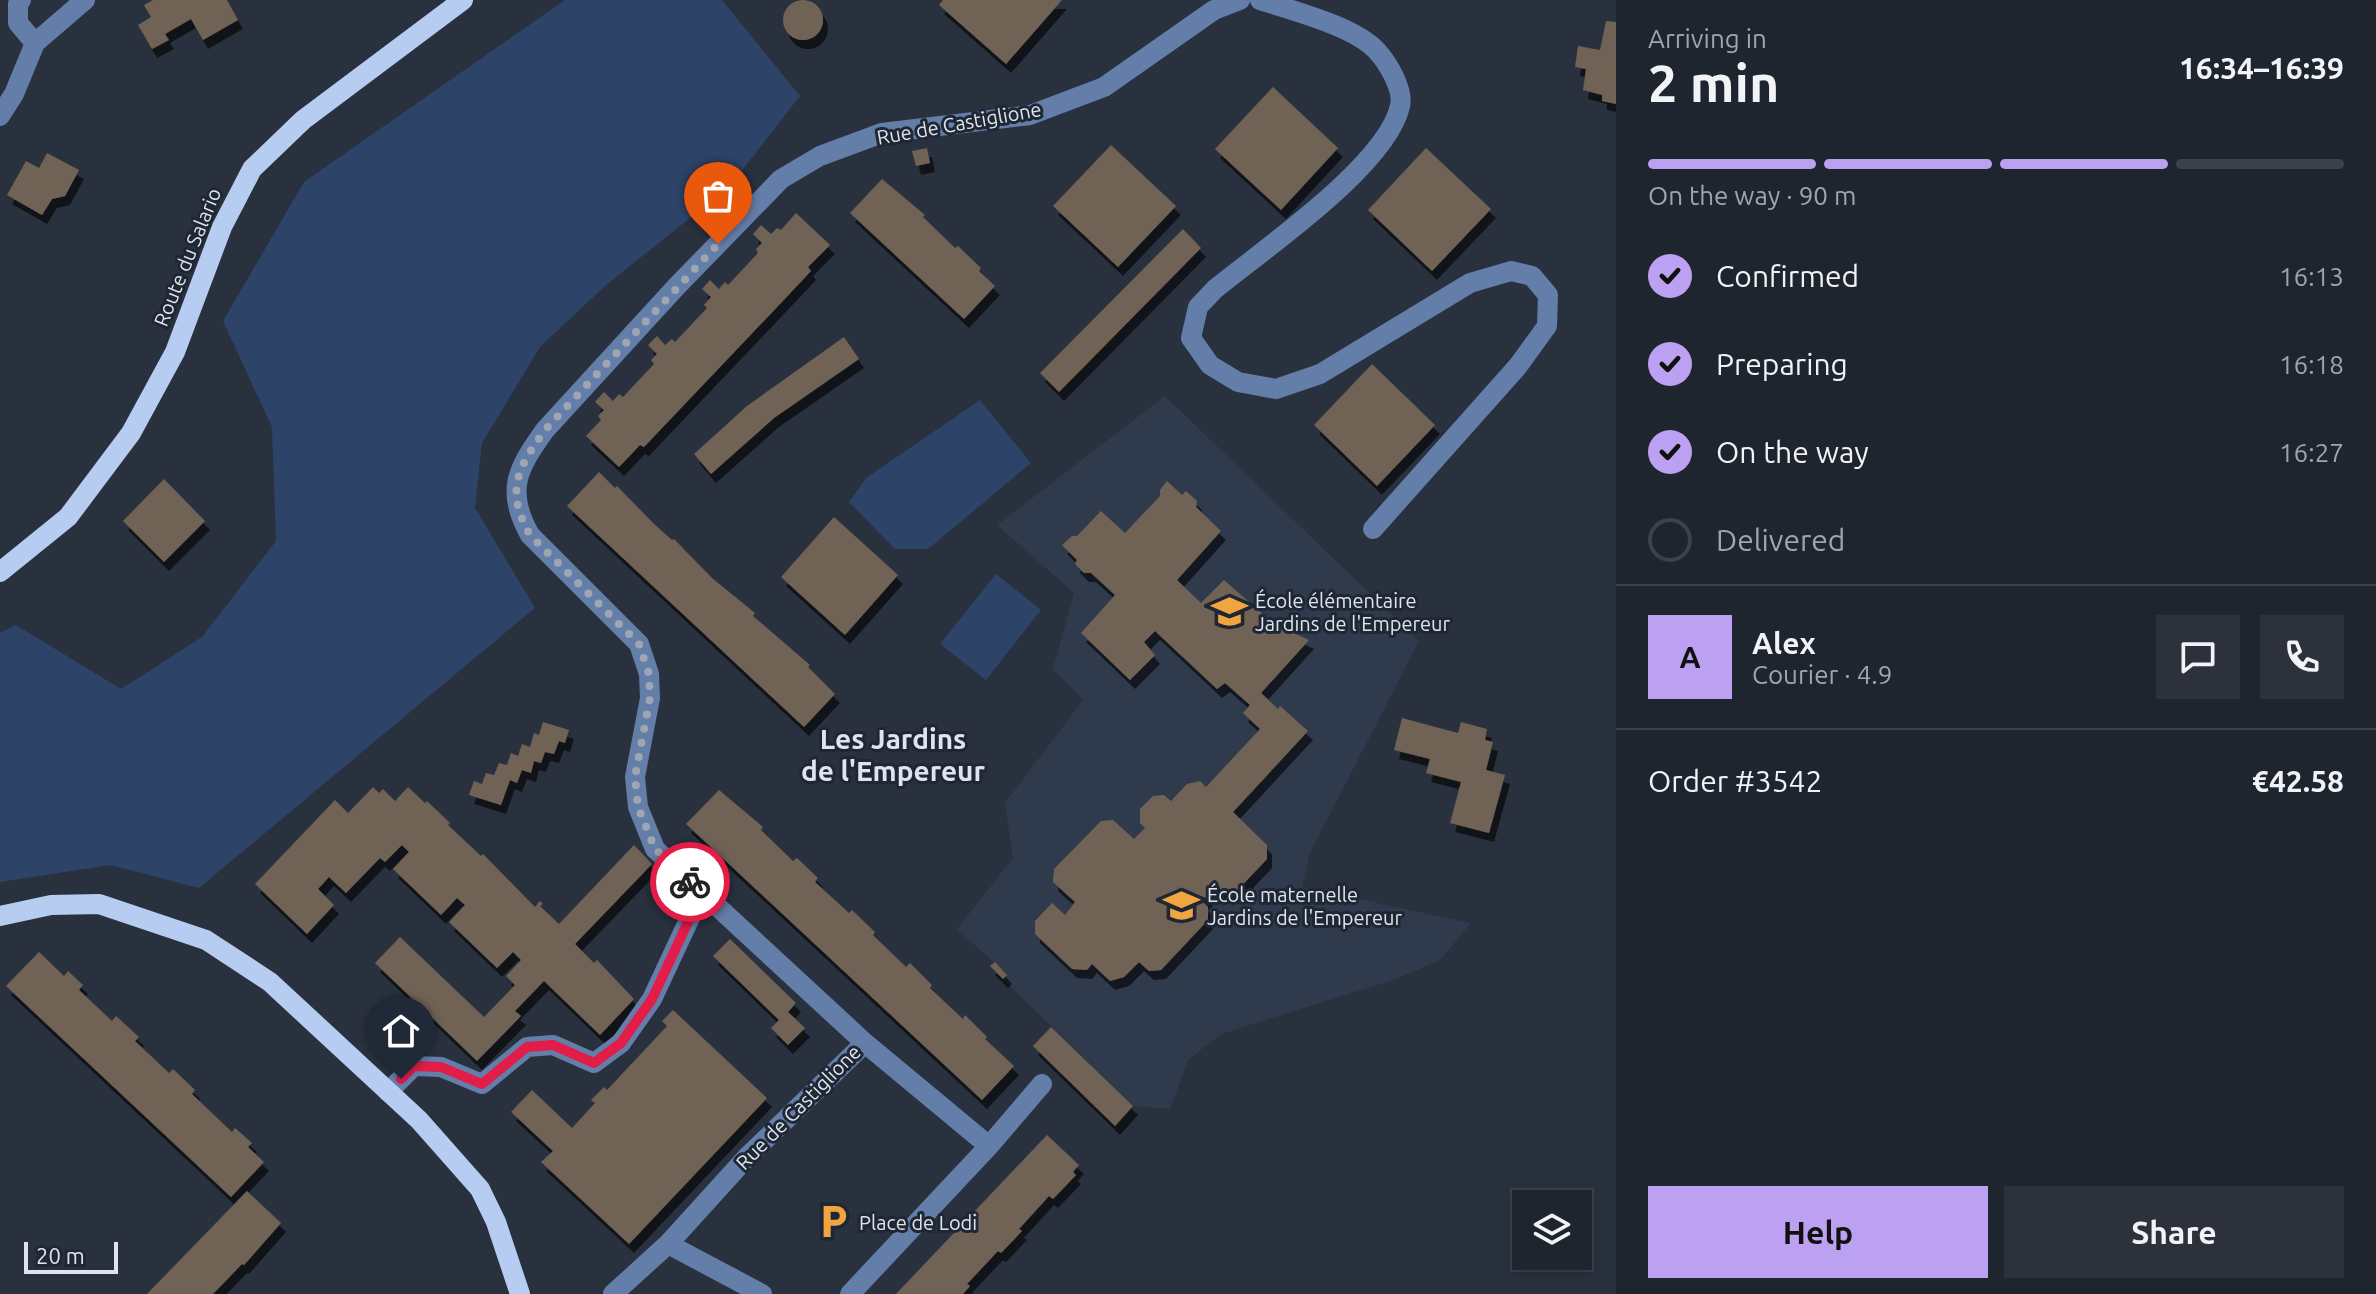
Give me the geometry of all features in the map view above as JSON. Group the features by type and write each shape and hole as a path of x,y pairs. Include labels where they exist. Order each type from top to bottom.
{"main road":[{"name":"Route du Salario","path":"0,572 68,517 131,433 175,352 222,227 252,169 303,120 463,0"},
{"path":"0,916 51,905 99,904 206,940 270,982 388,1092 457,1161 480,1189 496,1222 520,1294"}],"street":[{"path":"21,0 18,4 18,23 35,43"},
{"path":"0,116 14,94 35,43 85,0"},
{"name":"Rue de Castiglione","path":"613,1294 668,1244 747,1157 865,1043 655,849 638,807 635,777 650,698 649,674 639,644 530,535 518,514 516,483 527,455 545,430 676,287 781,179 820,156 882,133 1030,115 1104,87 1214,10 1240,0"},
{"path":"1260,0 1335,24 1377,50 1394,76 1402,103 1392,128 1359,172 1215,289 1198,307 1191,338 1210,365 1238,382 1276,389 1320,374 1470,283 1511,271 1532,276 1548,295 1547,326 1518,366 1373,529"},
{"path":"388,1092 414,1066 441,1067 482,1084 527,1047 553,1045 594,1063 621,1043 652,999 702,892"},
{"path":"865,1043 989,1146"},
{"path":"850,1294 989,1146 1042,1084"},
{"path":"668,1244 762,1294"}],"shaded area":[{"path":"565,0 722,0 800,96 729,187 606,285 540,347 482,443 475,508 535,608 199,888 110,865 0,882 0,633 16,625 121,689 202,637 276,541 272,427 223,321 304,182"},
{"path":"1165,396 1419,641 1310,853 1302,887 1471,923 1440,960 1396,979 1221,1034 1188,1060 1170,1109 1133,1106 1003,979 1007,974 957,929 1013,858 1005,803 1083,700 1053,669 1074,593 997,525"},
{"path":"980,400 1031,463 928,549 895,549 849,502 866,478"},
{"path":"996,574 1041,610 986,680 940,644"}],"building":[{"path":"153,0 227,0 238,20 203,40 191,19 165,34 169,40 152,49 138,25 151,17 144,5"},
{"path":"803,0 817,6 823,20 817,34 803,40 789,34 783,20 789,6"},
{"path":"943,0 1062,0 1006,64 939,5"},
{"path":"1606,21 1616,22 1616,104 1602,101 1602,95 1583,90 1586,69 1575,67 1578,46 1600,50"},
{"path":"1273,87 1338,148 1281,210 1215,149"},
{"path":"1111,145 1176,206 1118,267 1053,206"},
{"path":"927,148 930,163 916,166 912,151"},
{"path":"1426,148 1491,209 1432,271 1368,210"},
{"path":"47,153 79,170 65,196 52,199 42,215 7,195 26,161 39,168"},
{"path":"882,179 925,215 923,217 955,248 958,246 995,286 964,319 850,213"},
{"path":"796,213 830,245 808,267 811,271 780,304 644,447 640,445 619,467 586,436 601,420 598,416 604,410 595,402 604,392 613,401 619,394 623,397 654,364 651,360 657,354 648,345 657,336 665,345 672,339 675,342 707,308 704,305 711,297 702,289 710,280 719,289 725,282 728,285 758,253 756,249 762,243 753,234 761,225 771,234 777,228 781,230"},
{"path":"1183,229 1201,248 1059,392 1040,373"},
{"path":"844,337 859,359 774,418 711,474 694,454 747,406"},
{"path":"1372,364 1435,425 1377,486 1314,425"},
{"path":"599,472 674,539 712,578 755,613 753,616 810,665 808,667 835,694 804,727 567,506"},
{"path":"164,479 205,521 164,562 123,521"},
{"path":"1167,481 1182,495 1186,491 1197,501 1196,507 1221,531 1177,580 1201,603 1224,580 1274,624 1309,640 1261,693 1308,731 1233,812 1267,845 1267,859 1233,895 1220,895 1214,890 1203,902 1208,907 1208,920 1161,970 1149,971 1139,962 1124,977 1110,981 1092,964 1087,970 1072,969 1035,934 1035,921 1052,903 1065,915 1075,902 1053,882 1054,869 1101,821 1113,820 1134,839 1145,828 1140,823 1140,809 1153,796 1164,795 1171,801 1187,784 1200,781 1206,787 1260,729 1243,713 1250,705 1225,683 1217,689 1155,631 1144,642 1155,655 1130,680 1081,633 1115,595 1091,573 1084,573 1075,564 1077,560 1062,545 1072,536 1077,536 1101,511 1125,533 1160,496 1160,490"},
{"path":"834,517 898,575 845,635 781,577"},
{"path":"1402,718 1458,733 1461,722 1487,729 1485,740 1493,742 1486,770 1505,775 1489,833 1450,823 1461,782 1426,773 1430,759 1394,750"},
{"path":"543,722 569,730 565,743 559,741 554,754 545,752 541,763 534,761 531,773 522,770 517,783 510,780 501,805 469,795 474,781 482,784 486,773 494,775 499,763 507,765 511,753 518,756 522,744 530,747 534,733 539,735"},
{"path":"373,787 379,793 383,789 395,801 408,787 425,803 427,801 450,823 448,825 481,856 483,854 535,907 540,901 543,904 540,906 559,924 634,845 652,864 575,944 594,963 597,960 634,999 600,1035 544,981 515,1011 521,1016 477,1061 375,963 400,937 484,1017 515,985 506,976 521,960 513,952 497,968 449,922 465,905 457,898 441,915 393,869 409,852 402,845 385,862 380,858 346,893 329,877 318,889 334,905 307,934 255,884 335,800 348,813"},
{"path":"719,790 763,827 761,830 793,861 797,858 818,878 815,882 849,913 852,910 906,967 910,963 932,985 930,988 963,1019 965,1015 1014,1066 982,1100 686,824"},
{"path":"730,939 796,1003 788,1012 805,1028 788,1045 771,1028 779,1020 713,956"},
{"path":"39,952 64,976 68,971 83,985 79,990 112,1021 116,1016 139,1037 135,1041 169,1073 173,1069 195,1090 192,1094 232,1132 235,1128 252,1143 248,1147 264,1162 231,1197 6,986"},
{"path":"995,962 1007,975 1003,979 990,966"},
{"path":"673,1010 767,1098 629,1244 541,1162 553,1151 511,1112 532,1090 572,1128 595,1103 591,1100 604,1087 607,1090 667,1026 662,1021"},
{"path":"1051,1027 1133,1106 1115,1126 1033,1046"},
{"path":"1047,1135 1079,1165 1073,1172 1076,1175 1053,1199 1049,1196 1019,1229 1022,1231 967,1284 970,1286 963,1294 896,1294"},
{"path":"247,1191 281,1223 244,1265 213,1294 147,1294"}],"way so far":[{"path":"690,882 655,849 638,807 635,777 650,698 649,674 639,644 530,535 518,514 516,483 527,455 545,430 718,244"}],"place":[{"name":"École élémentaire Jardins de l'Empereur","path":"1229,612"},
{"name":"École maternelle Jardins de l'Empereur","path":"1181,905"},
{"name":"Place de Lodi","path":"833,1222"}],"district":[{"name":"Les Jardins de l'Empereur","path":"893,754"}],"route":[{"path":"401,1079 414,1066 441,1067 482,1084 527,1047 553,1045 594,1063 621,1043 652,999 702,892 690,882"}]}
